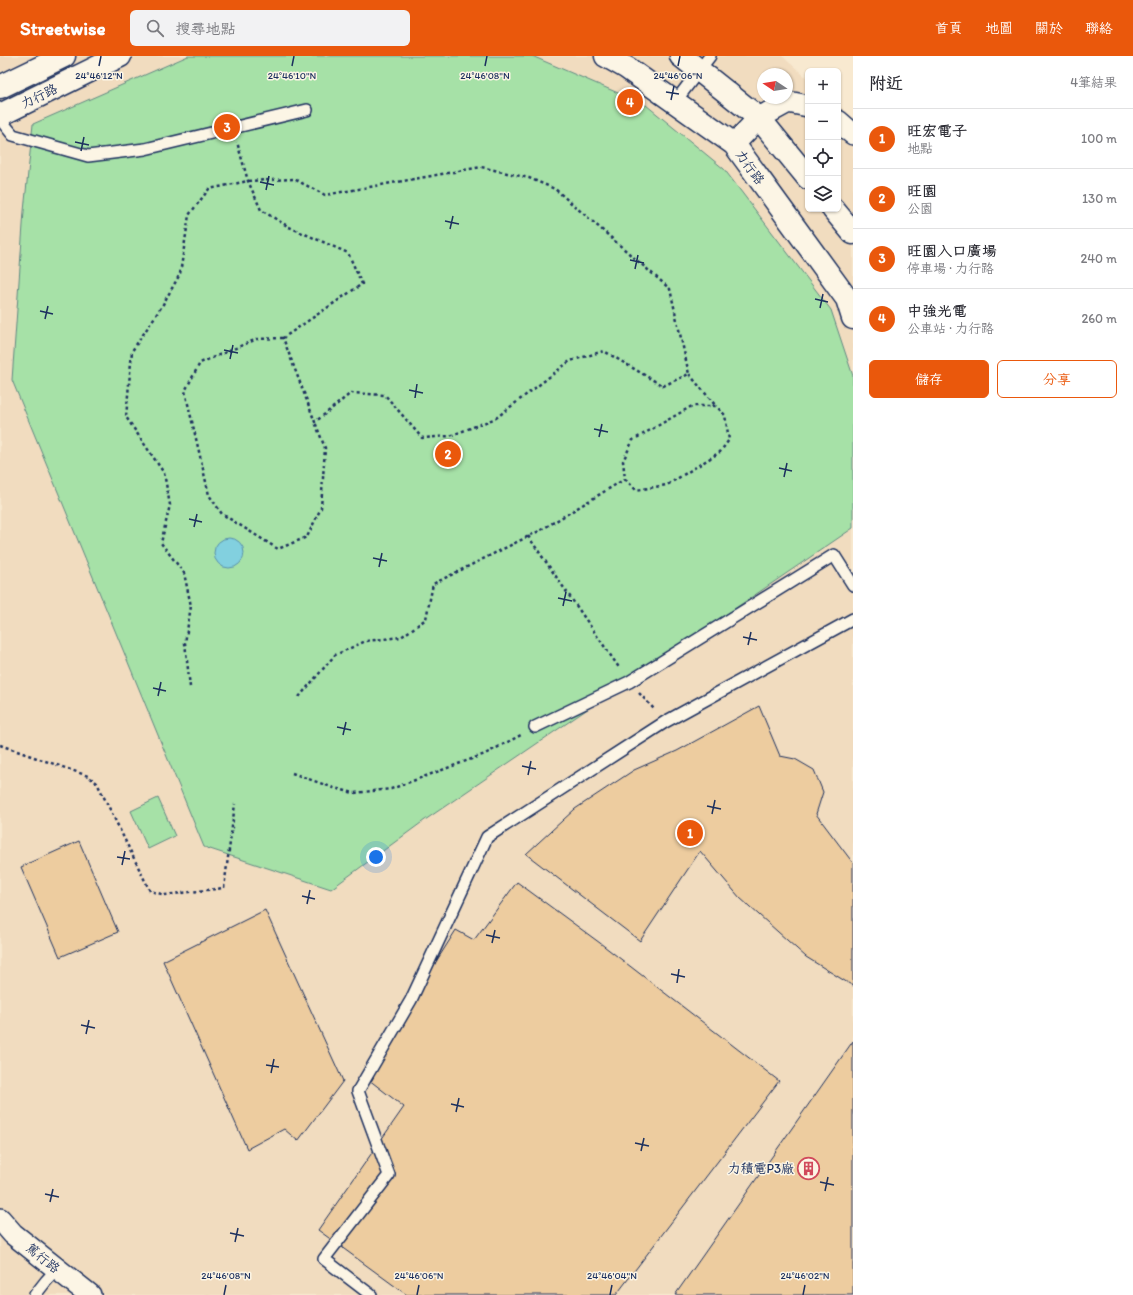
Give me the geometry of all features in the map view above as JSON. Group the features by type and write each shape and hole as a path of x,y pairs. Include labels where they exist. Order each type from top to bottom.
{"street":[{"name":"力行路","path":"0,87 64,56"},
{"name":"力行路","path":"0,115 120,56"},
{"name":"力行路","path":"606,56 627,68 734,144 847,299 853,318"},
{"path":"681,56 705,63 759,118 806,176"},
{"path":"734,144 759,118 788,102 805,105"},
{"path":"841,124 853,134"},
{"path":"836,212 853,233"},
{"name":"篤行路","path":"0,1218 13,1234 57,1269 83,1293"}],"lane":[{"path":"675,102 705,63"},
{"path":"0,119 13,135 88,156 145,149 307,110"},
{"path":"535,727 629,682 834,556 853,585"},
{"path":"371,1295 324,1259 389,1175 358,1091 411,1000 487,837 665,722 853,619"},
{"path":"36,1295 57,1269"}],"path":[{"path":"234,128 248,181 262,210 289,227 348,252 362,284 283,338 257,340 200,363 185,391 209,495 222,514 278,548 307,538 321,508 325,448 283,338"},
{"path":"190,687 185,643 191,606 184,573 162,543 170,505 164,473 126,417 132,351 162,306 180,274 189,215 209,189 248,181 294,179 325,195 481,167 529,178 555,189 670,289 689,374 725,415 729,440 720,452 667,485 636,490 625,479 623,461 633,440 692,406 716,406"},
{"path":"316,422 351,393 385,395 422,438 450,436 496,418 570,361 604,351 663,386 689,374"},
{"path":"299,697 335,655 366,641 401,637 426,619 433,584 541,530 625,479"},
{"path":"528,536 629,682 665,722"},
{"path":"292,773 334,788 354,793 391,789 484,754 535,727"},
{"path":"0,745 88,776 97,783 150,891 165,895 224,888 235,804"}],"shaded area":[{"path":"0,56 782,56 805,76 805,212 841,212 841,108 853,118 853,1295 0,1295"}],"green space":[{"path":"188,56 532,56 646,105 724,169 831,310 853,376 853,528 425,820 331,889 204,847 12,380 24,211 33,124"},
{"path":"158,798 175,836 148,849 131,811"}],"water":[{"path":"229,538 235,539 243,547 243,559 235,567 229,568 223,567 215,559 214,553 215,547 223,539"}],"building":[{"path":"759,706 780,756 795,759 814,770 823,792 816,814 853,863 853,986 806,957 740,898 700,851 640,941 526,854 575,809 634,770 677,751"},
{"path":"79,841 118,932 60,957 21,867"},
{"path":"517,882 600,943 779,1081 616,1295 407,1295 318,1230 404,1107 364,1076 456,930 474,940"},
{"path":"265,910 343,1081 298,1141 284,1129 247,1149 163,961"},
{"name":"力積電P3廠","path":"853,1041 853,1295 675,1295"}],"place":[{"name":"中強光電","path":"630,102"},
{"name":"旺園入口廣場","path":"227,127"},
{"name":"旺園","path":"448,454"},
{"name":"旺宏電子","path":"690,833"},
{"name":"力積電P3廠","path":"809,1168"}]}
